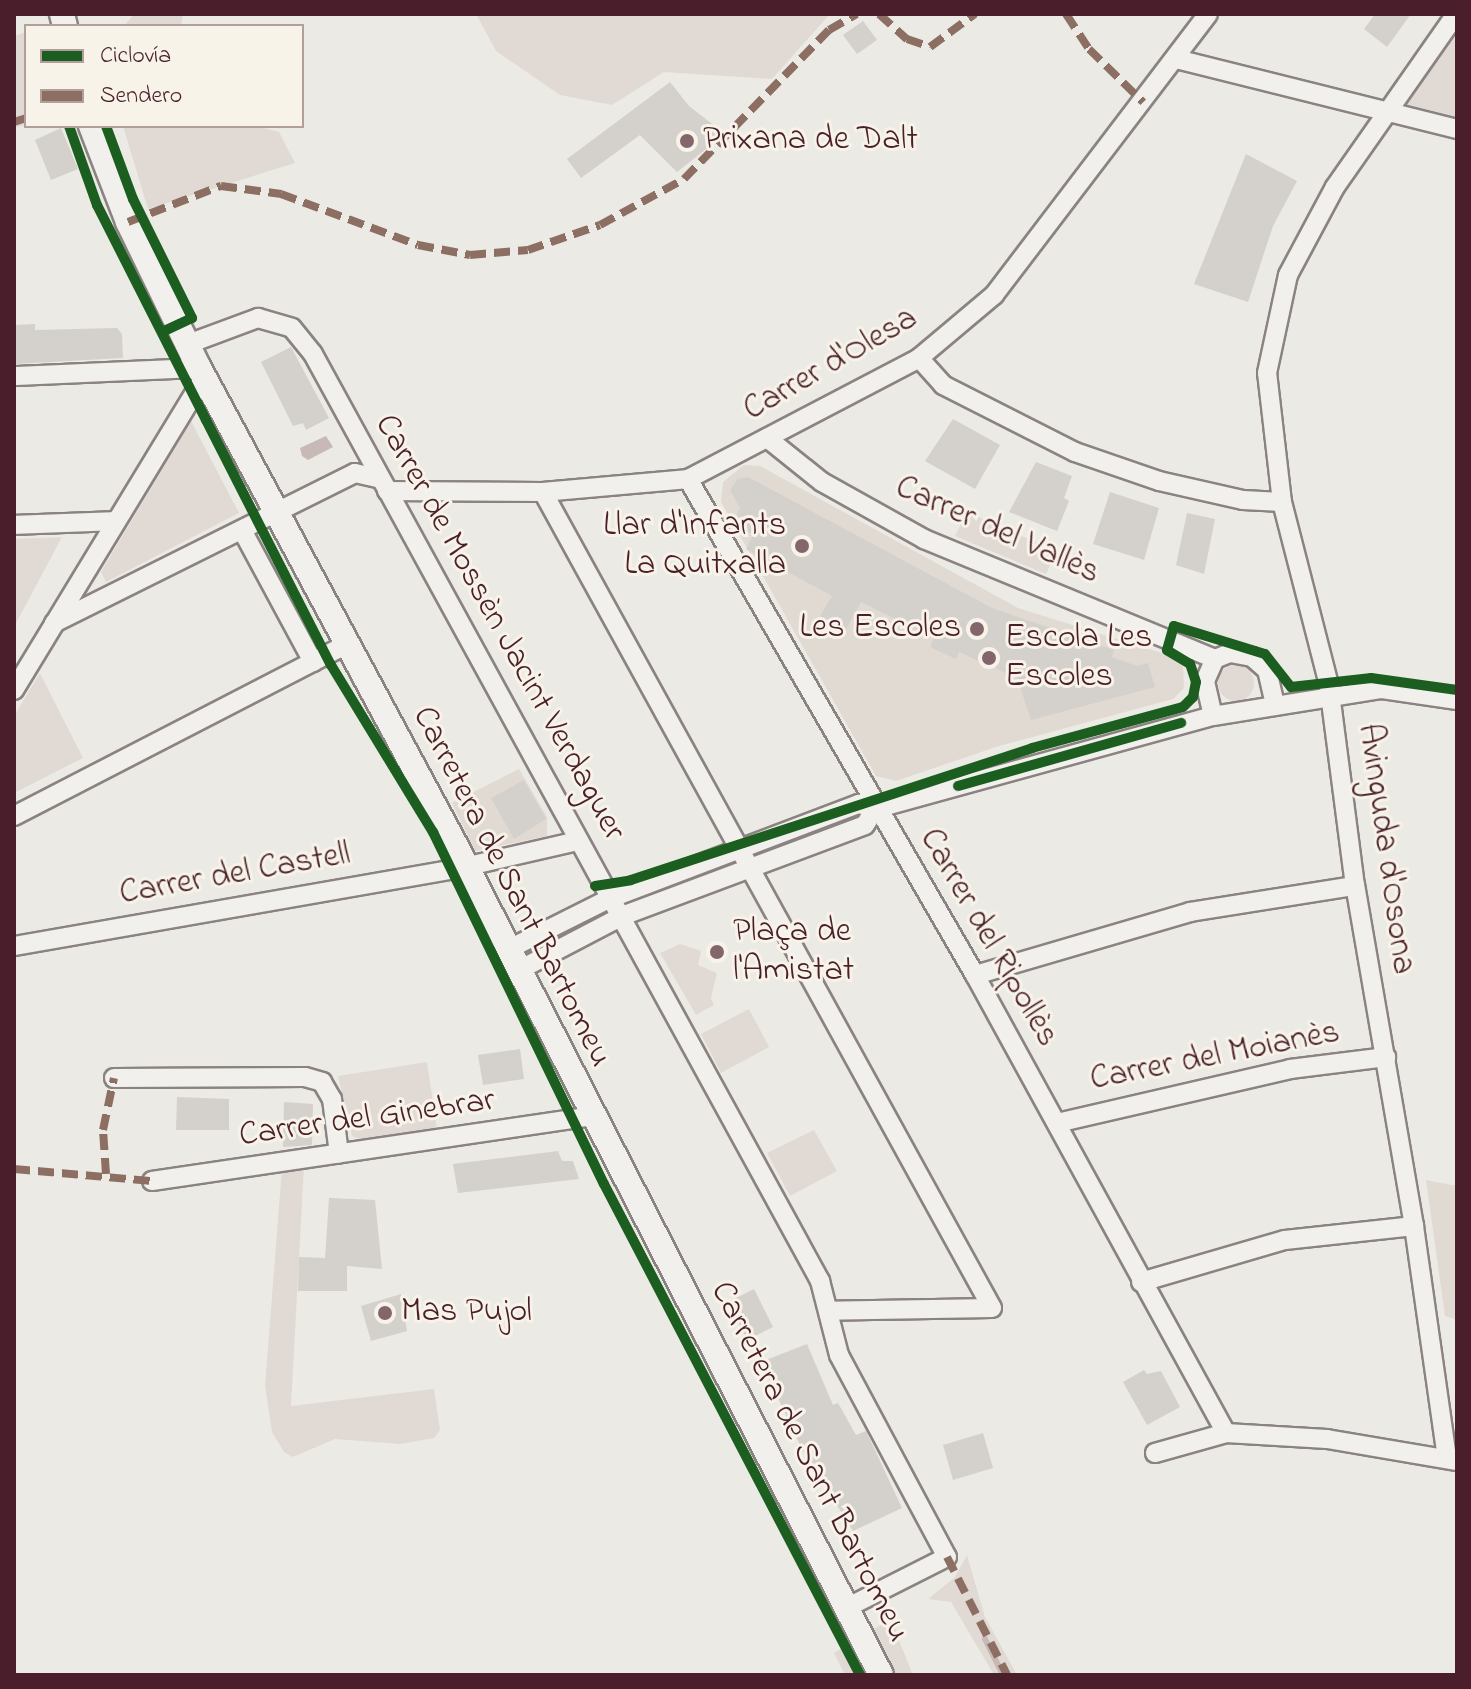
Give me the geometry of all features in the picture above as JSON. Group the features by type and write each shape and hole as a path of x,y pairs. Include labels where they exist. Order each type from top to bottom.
{"street":[{"name":"Carrer d'Olesa","path":"54,623 355,473 383,485 543,492 688,479 919,358 994,295 1208,14"},
{"name":"Avinguda d'Osona","path":"1452,1460 1355,886 1331,698 1282,502 1267,373 1288,275 1335,187 1456,14"},
{"path":"1176,59 1457,129"},
{"name":"Carretera de Sant Bartomeu","path":"92,128 128,222 201,372 466,867 590,1116 881,1675"},
{"name":"Carrer de Mossèn Jacint Verdaguer","path":"188,344 258,318 292,328 313,354 820,1281 839,1355 947,1557 846,1608"},
{"path":"919,358 943,385 1075,452 1159,481 1243,500 1282,502"},
{"path":"14,376 201,372"},
{"path":"14,690 23,661 54,623 201,372"},
{"name":"Carrer del Vallès","path":"767,438 822,482 924,539 1215,659"},
{"name":"Carrer del Ripollès","path":"688,479 875,809 975,975 1226,1433"},
{"path":"543,492 992,1308 828,1311"},
{"path":"14,525 116,521"},
{"path":"242,530 313,662"},
{"path":"14,816 345,645"},
{"path":"1213,716 1205,681 1215,659 1241,653 1262,663 1275,706"},
{"path":"512,961 611,898 859,804 875,809 1213,716 1382,689 1457,700"},
{"path":"512,961 622,916 865,825 875,809"},
{"path":"466,867 578,841"},
{"name":"Carrer del Castell","path":"14,946 466,867"},
{"path":"975,975 1190,912 1355,886"},
{"name":"Carrer del Moianès","path":"1057,1123 1290,1069 1386,1057"},
{"path":"114,1078 305,1077 322,1082 332,1099 339,1154"},
{"name":"Carrer del Ginebrar","path":"152,1181 590,1116"},
{"path":"1141,1282 1285,1240 1414,1226"},
{"path":"1155,1453 1226,1433 1327,1439 1452,1460"}],"shaded area":[{"path":"134,14 183,14 181,24 126,24"},
{"path":"476,14 830,14 772,79 664,72 612,105 560,95 496,51"},
{"path":"1457,14 1457,131 1385,114"},
{"path":"24,33 24,126 14,128 14,36"},
{"path":"124,128 264,128 279,132 295,163 148,209"},
{"path":"191,421 239,513 106,582 101,572"},
{"path":"326,436 333,447 308,460 302,456 300,448"},
{"name":"Escola Les Escoles","path":"744,465 760,466 1018,608 1168,655 1183,666 1184,688 1173,699 999,746 896,781 876,776 721,502 723,482"},
{"path":"967,512 1056,551 1046,574 955,536"},
{"path":"62,537 14,627 14,539"},
{"path":"1175,661 1181,692 1161,695 1156,664"},
{"path":"1236,665 1249,670 1254,683 1249,696 1236,701 1223,696 1218,683 1223,670"},
{"path":"40,673 83,758 14,793 14,716"},
{"path":"519,769 547,817 547,836 475,851 452,803"},
{"path":"680,944 701,951 698,965 717,973 711,998 714,1005 696,1015 660,953"},
{"path":"749,1009 769,1047 721,1073 701,1034"},
{"path":"427,1062 437,1130 363,1140 352,1136 338,1076"},
{"path":"814,1130 837,1171 790,1196 767,1153"},
{"path":"304,1165 291,1406 434,1389 440,1430 434,1438 400,1444 335,1439 293,1457 284,1452 272,1432 265,1386 282,1168"},
{"path":"1426,1180 1457,1186 1457,1320 1445,1316"},
{"path":"967,1555 985,1617 1017,1675 994,1675 951,1602 928,1599 954,1578"},
{"path":"897,1615 896,1633 913,1675 845,1675 834,1653"}],"building":[{"path":"1375,14 1411,14 1387,47 1364,29"},
{"path":"863,21 877,40 857,54 843,35"},
{"path":"670,82 689,106 725,134 677,172 640,135 581,178 567,159"},
{"path":"61,128 78,169 51,180 35,140"},
{"path":"1246,154 1297,181 1273,226 1248,302 1194,284"},
{"path":"35,324 35,330 117,328 122,334 123,358 14,364 14,325"},
{"path":"291,347 329,418 306,430 303,423 293,426 261,362"},
{"path":"953,419 1000,445 975,489 925,461"},
{"path":"1036,462 1072,476 1064,498 1069,501 1057,531 1009,512"},
{"name":"Les Escoles","path":"748,477 992,608 1114,650 1112,657 1137,666 1148,663 1155,687 1031,720 1017,678 959,652 956,659 930,647 934,638 861,602 846,630 820,616 832,596 746,549 753,535 733,523 740,508 730,490 738,479"},
{"path":"1110,492 1159,508 1144,560 1093,544"},
{"path":"1187,513 1215,519 1204,574 1176,565"},
{"path":"524,780 546,819 514,839 491,798"},
{"path":"520,1049 524,1079 483,1085 478,1055"},
{"path":"177,1097 229,1099 229,1130 176,1130"},
{"path":"284,1102 313,1104 312,1145 283,1147"},
{"path":"558,1151 562,1161 573,1161 579,1179 458,1193 453,1164"},
{"path":"329,1198 375,1200 382,1269 347,1266 347,1291 298,1291 299,1257 325,1258"},
{"path":"754,1289 773,1327 747,1340 728,1302"},
{"name":"Mas Pujol","path":"401,1294 407,1331 371,1341 361,1306"},
{"path":"807,1344 833,1405 838,1403 856,1435 866,1431 902,1508 853,1531 803,1451 761,1362"},
{"path":"1144,1370 1147,1374 1161,1371 1180,1407 1147,1425 1123,1382"},
{"path":"983,1433 993,1468 953,1480 943,1445"}],"waterway":[{"path":"985,1639 1003,1675"}],"marked path":[{"path":"128,222 221,186 281,194 418,245 470,255 528,250 600,225 684,179 829,30 857,14"},
{"path":"879,14 907,39 930,47 975,14"},
{"path":"1066,14 1089,49 1143,102"},
{"path":"14,122 24,119"},
{"path":"106,1174 103,1130 114,1078"},
{"path":"14,1169 152,1181"},
{"path":"947,1557 1007,1675"}],"cycle path":[{"path":"70,128 97,205 331,665 433,832 604,1184 860,1675"},
{"path":"107,128 133,199 192,318 164,331"},
{"path":"595,886 631,880 1032,748 1183,707 1193,697 1196,682 1190,664 1167,650 1174,626 1265,654 1291,687 1371,678 1457,690"},
{"path":"958,786 1181,723"}],"place":[{"name":"Prixana de Dalt","path":"687,141"},
{"name":"Llar d'Infants La Quitxalla","path":"802,546"},
{"name":"Les Escoles","path":"977,629"},
{"name":"Escola Les Escoles","path":"989,658"},
{"name":"Plaça de l'Amistat","path":"717,952"},
{"name":"Mas Pujol","path":"385,1313"}]}
